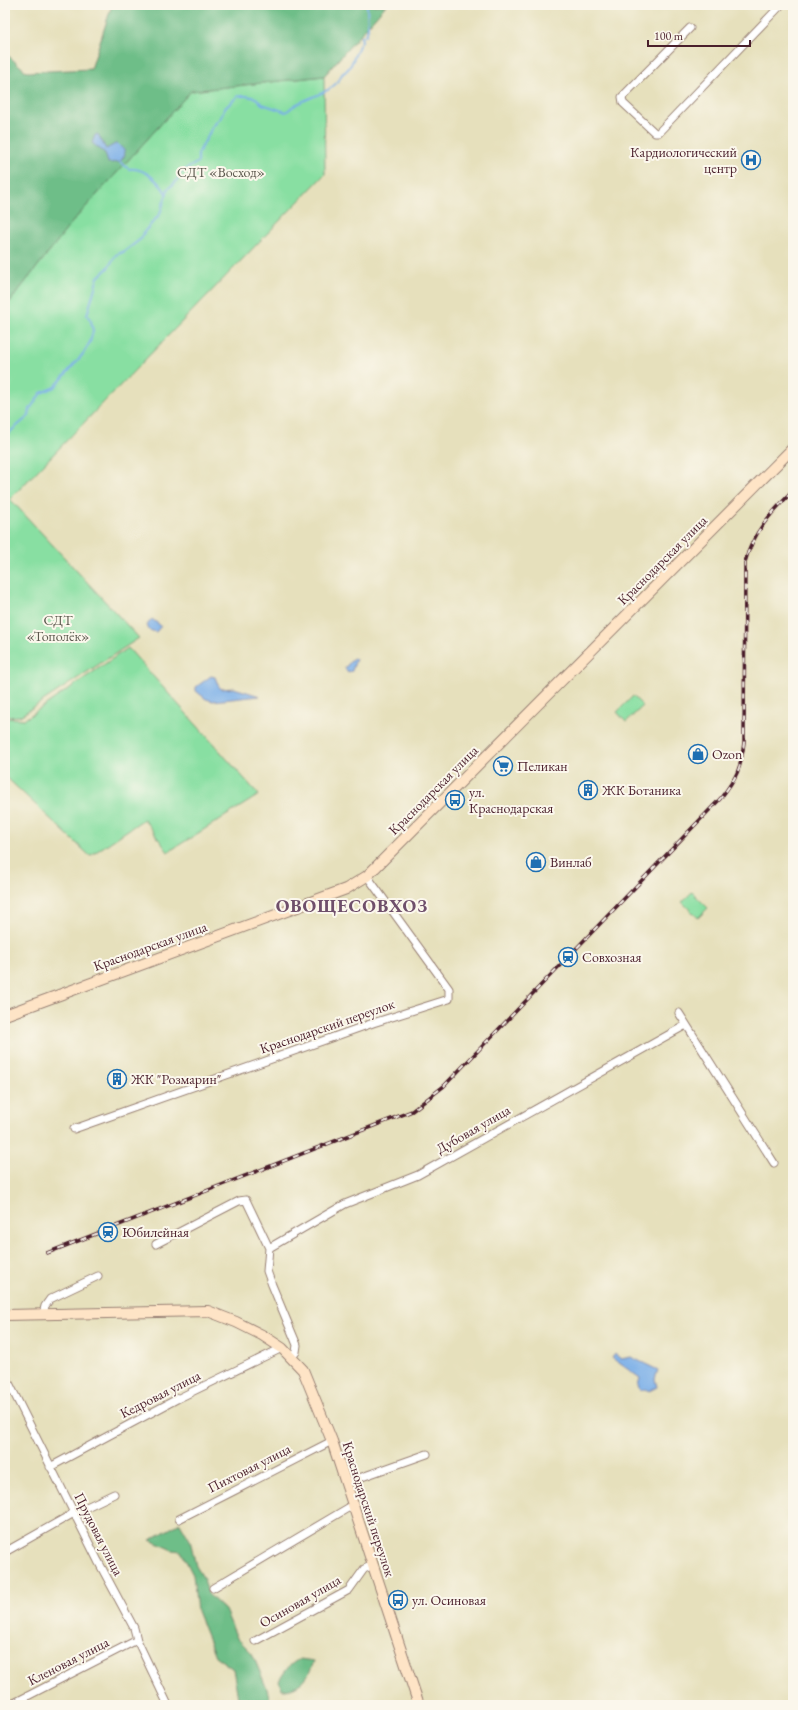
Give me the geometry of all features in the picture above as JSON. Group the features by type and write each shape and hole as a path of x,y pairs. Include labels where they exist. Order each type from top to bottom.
{"main road":[{"name":"Краснодарская улица","path":"5,1015 346,889 367,876 793,448"},
{"name":"Краснодарский переулок","path":"5,1314 208,1311 236,1322 282,1348 292,1357 303,1370 332,1441 419,1705"}],"street":[{"path":"690,28 622,97 623,103 651,131 658,133 781,5"},
{"name":"Краснодарский переулок","path":"74,1129 374,1023 449,999 449,989 367,876"},
{"path":"679,1013 774,1163"},
{"name":"Дубовая улица","path":"269,1248 345,1204 418,1175 686,1025"},
{"path":"156,1244 239,1201 246,1200 269,1248 268,1271 297,1345 296,1352 292,1357"},
{"path":"43,1314 45,1306 50,1300 98,1276"},
{"name":"Кедровая улица","path":"50,1467 177,1399 282,1348"},
{"name":"Прудовая улица","path":"5,1375 50,1467 134,1628 137,1640 168,1705"},
{"name":"Пихтовая улица","path":"179,1520 332,1441"},
{"path":"345,1483 427,1454"},
{"path":"5,1552 114,1494"},
{"path":"213,1588 353,1505"},
{"name":"Осиновая улица","path":"255,1641 349,1590 364,1570 373,1565"},
{"name":"Кленовая улица","path":"10,1705 137,1640"}],"green space":[{"path":"112,5 386,5 324,76 191,91 73,221 5,308 5,53 27,72 91,69"},
{"name":"СДТ «Восход»","path":"324,76 325,174 10,499 139,638 20,716 5,717 5,308 73,221 191,91"},
{"path":"128,648 259,795 168,852 144,819 90,856 5,776 5,718 25,719"},
{"path":"633,696 643,706 626,722 617,712"},
{"path":"692,892 708,908 698,918 682,902"},
{"path":"180,1523 190,1540 196,1566 204,1579 208,1594 225,1610 237,1638 252,1653 267,1689 271,1705 234,1705 238,1698 233,1669 215,1656 197,1611 193,1575 181,1551 172,1550 150,1540"},
{"path":"300,1659 314,1661 306,1677 294,1687 282,1689 279,1681 285,1671 290,1665"}],"water":[{"path":"98,134 106,149 117,143 124,150 125,155 120,162 108,163 105,153 92,143 95,135"},
{"path":"152,619 161,626 156,632 149,630 147,625"},
{"path":"353,658 356,659 352,671 347,672 345,668"},
{"path":"211,676 215,677 221,689 234,688 260,696 213,701 206,699 196,691 196,687"},
{"path":"615,1354 621,1359 631,1357 658,1370 655,1379 657,1387 649,1391 645,1389 640,1391 638,1385 640,1378 612,1358"}],"waterway":[{"path":"5,436 29,416 30,409 41,393 55,387 83,354 90,342 93,331 91,321 87,315 98,277 108,268 116,255 125,251 142,238 144,232 160,214 168,189 177,181 180,173 198,162 198,154 213,126 221,117 224,109 238,96 247,96 256,98 262,104 286,112 297,104 329,89 349,68 362,41 361,37 366,35 368,28 367,5"},
{"path":"120,162 129,169 140,170 151,176 167,195"}],"railway":[{"path":"47,1253 412,1111 444,1086 720,799 730,785 740,766 744,742 745,562 748,551 764,523 793,491"}],"place":[{"name":"Кардиологический центр","path":"751,160"},
{"name":"Ozon","path":"698,754"},
{"name":"Пеликан","path":"503,766"},
{"name":"ЖК Ботаника","path":"588,790"},
{"name":"ул. Краснодарская","path":"455,800"},
{"name":"Винлаб","path":"536,862"},
{"name":"Совхозная","path":"568,957"},
{"name":"ЖК \"Розмарин\"","path":"117,1079"},
{"name":"Юбилейная","path":"108,1232"},
{"name":"ул. Осиновая","path":"398,1600"}],"district":[{"name":"ОВОЩЕСОВХОЗ","path":"352,906"}],"park label":[{"name":"СДТ «Тополёк»","path":"58,628"}]}
